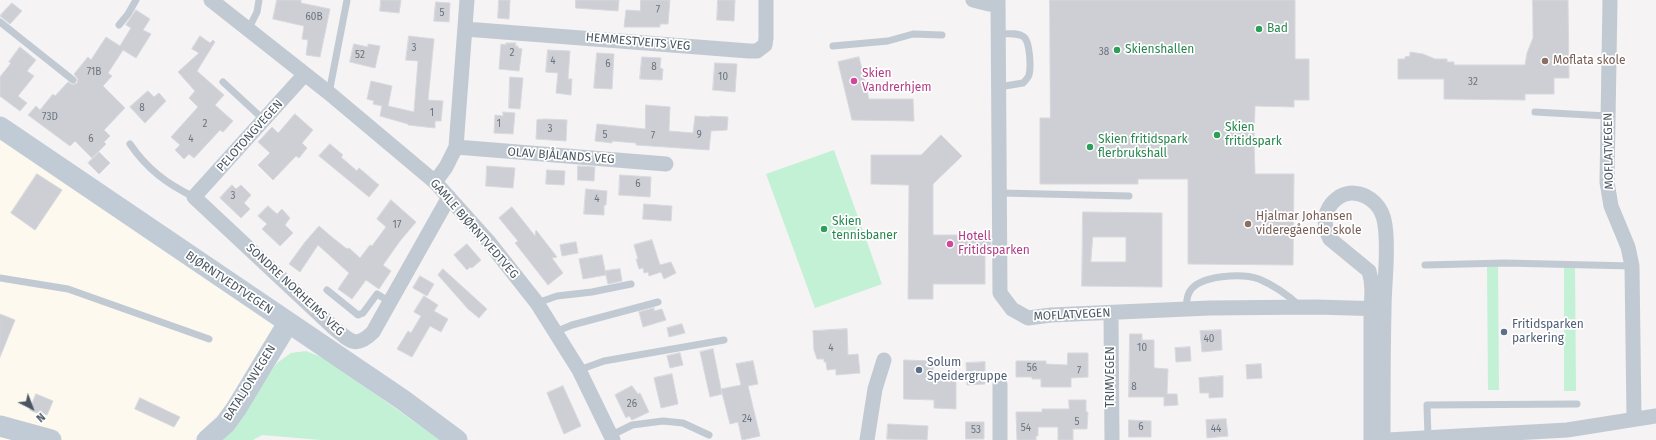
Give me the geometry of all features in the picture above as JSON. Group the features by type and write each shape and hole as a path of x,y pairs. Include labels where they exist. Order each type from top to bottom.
{"main road":[{"name":"BJØRNTVEDTVEGEN","path":"0,127 403,400 457,440"},
{"name":"BATALJONVEGEN","path":"207,440 225,424 236,409 288,322"},
{"path":"0,426 51,440"}],"street":[{"name":"GAMLE BJØRNTVEDTVEG","path":"211,0 329,93 435,182 449,197 488,241 537,303 579,370 612,438"},
{"path":"435,182 446,167 456,147 467,0"},
{"name":"HEMMESTVEITS VEG","path":"465,28 749,51 757,50 764,45 766,38 766,0"},
{"name":"MOFLATVEGEN","path":"974,0 989,4 998,2 1001,193 1000,293 1012,309 1028,318 1050,315 1186,309 1302,307 1377,309"},
{"name":"MOFLATVEGEN","path":"1610,0 1607,182 1610,200 1628,247 1632,266 1634,419"},
{"name":"PELOTONGVEGEN","path":"194,197 305,74"},
{"name":"OLAV BJÅLANDS VEG","path":"456,147 666,164"},
{"path":"1372,440 1377,309 1386,239 1383,214 1376,204 1365,196 1358,194 1344,194 1333,201 1327,210 1327,233 1330,239 1368,271 1377,309 1384,440"},
{"name":"SONDRE NORHEIMS VEG","path":"194,197 334,328 350,341 359,342 365,340 373,332 449,197"},
{"name":"TRIMVEGEN","path":"1111,313 1112,440"},
{"path":"867,440 875,389 884,360"},
{"path":"1000,384 1000,440"},
{"path":"1388,440 1567,430 1656,416"}],"lane":[{"path":"119,25 128,14 136,0"},
{"path":"248,30 257,12 259,0"},
{"path":"329,93 347,0"},
{"path":"0,22 73,80"},
{"path":"833,46 888,41 913,34 942,35"},
{"path":"998,34 1016,34 1024,37 1029,46 1029,74 1023,83 999,88"},
{"path":"224,82 264,120"},
{"path":"1535,112 1607,116"},
{"path":"130,144 139,157 156,175 175,188 194,197"},
{"path":"1001,193 1129,196"},
{"path":"1425,265 1505,263 1632,266"},
{"path":"1186,309 1187,296 1196,284 1208,279 1244,276 1259,280 1291,297 1302,307"},
{"path":"0,278 68,288 209,339"},
{"path":"537,303 558,296 592,292 631,284"},
{"path":"327,290 358,315 363,313 377,294 390,302"},
{"path":"555,332 572,325 658,302"},
{"path":"579,370 604,361 724,340"},
{"path":"1428,438 1427,405 1505,403 1577,404"},
{"path":"612,438 632,425 664,421 683,423 709,435"}],"shaded area":[{"path":"0,140 292,338 193,440 0,440"}],"green space":[{"name":"Skien tennisbaner","path":"834,150 882,284 815,308 766,174"},
{"path":"1487,265 1498,265 1499,390 1488,390"},
{"path":"1575,266 1576,391 1564,391 1564,267"},
{"path":"306,351 326,359 440,440 321,440 262,435 253,440 223,440 277,363 291,353"}],"building":[{"path":"277,0 301,0 301,3 330,9 320,57 306,55 308,40 302,39 304,26 273,19"},
{"path":"381,0 401,0 399,13 380,11"},
{"path":"499,0 510,0 509,19 498,18"},
{"path":"576,0 619,0 618,11 576,8"},
{"path":"641,0 670,0 668,24 660,24 660,27 624,27 626,10 640,11"},
{"path":"718,0 735,0 734,21 717,20"},
{"path":"1050,0 1295,0 1295,59 1309,59 1309,100 1294,100 1294,107 1255,106 1254,141 1255,174 1294,174 1293,265 1188,264 1188,179 1138,179 1138,184 1040,184 1040,118 1050,118"},
{"path":"1533,0 1568,0 1569,78 1554,78 1554,94 1525,94 1525,100 1444,99 1444,79 1398,79 1398,59 1405,59 1405,57 1410,56 1410,52 1423,54 1435,59 1447,59 1447,62 1454,62 1454,65 1525,65 1527,53 1533,38"},
{"path":"436,2 450,3 449,22 434,21"},
{"path":"12,3 22,11 10,24 0,16"},
{"path":"136,10 150,19 143,30 151,34 136,58 123,50 108,73 112,76 103,86 125,108 104,130 110,136 104,142 106,144 92,158 75,141 70,146 28,115 36,106 40,110 53,94 55,96 68,82 73,85 77,83 78,79 74,74 88,57 91,60 106,37 120,46 131,28 126,25"},
{"path":"200,36 210,43 213,40 215,42 197,71 224,95 215,105 233,121 223,132 220,130 194,158 189,154 184,159 175,150 180,145 171,137 198,107 189,98 195,91 178,72 199,53 192,49"},
{"path":"409,36 434,39 428,100 443,101 441,121 435,121 435,128 408,125 380,116 382,106 373,104 374,101 367,99 371,81 392,86 388,106 414,112 418,61 406,60"},
{"path":"506,43 516,43 515,46 522,49 519,71 499,69 501,44 506,45"},
{"path":"354,44 368,47 368,44 380,46 375,68 350,62"},
{"path":"20,47 36,60 27,71 34,76 18,96 27,103 20,111 0,96 0,77 11,63 9,62"},
{"path":"548,50 570,51 568,79 572,79 571,95 556,93 558,73 546,72"},
{"path":"597,53 614,54 612,89 594,88"},
{"path":"642,57 661,58 660,68 663,69 662,80 640,79"},
{"name":"Skien Vandrerhjem","path":"859,57 869,99 913,99 914,121 852,120 838,62"},
{"path":"715,63 737,64 735,92 713,90"},
{"path":"510,77 523,78 520,109 509,108"},
{"path":"148,91 154,97 159,93 166,101 145,123 130,107"},
{"path":"646,105 670,107 669,131 693,133 695,116 728,117 727,130 711,131 709,150 636,145 636,143 612,141 612,143 595,141 597,124 645,129"},
{"path":"503,112 515,113 513,134 494,133 495,115 503,116"},
{"path":"295,114 313,130 302,143 307,148 299,158 296,156 273,180 258,165 270,153 258,142 272,127 278,133"},
{"path":"537,120 567,120 566,141 536,139"},
{"name":"Hotell Fritidsparken","path":"941,135 962,156 933,184 933,235 991,235 991,254 985,254 985,284 933,284 933,299 908,299 909,185 871,184 871,155 921,155"},
{"path":"330,144 343,155 341,157 357,171 359,168 379,185 369,197 319,156"},
{"path":"99,152 110,163 99,174 88,163"},
{"path":"487,166 515,168 513,188 486,186"},
{"path":"578,166 595,167 594,181 578,180"},
{"path":"547,170 565,171 564,185 546,184"},
{"path":"37,174 62,190 35,230 11,213"},
{"path":"620,175 651,177 650,197 619,195"},
{"path":"232,185 236,189 241,185 251,195 244,203 250,209 241,218 220,198"},
{"path":"586,189 607,191 606,205 604,205 604,215 584,214"},
{"path":"391,200 416,222 383,265 391,271 379,289 366,280 352,299 338,289 349,273 318,245 300,272 289,264 319,226 360,258 370,245 372,246 386,227 377,219"},
{"path":"644,204 672,206 671,221 643,219"},
{"path":"268,206 277,214 282,209 290,218 285,225 293,233 280,246 262,229 267,224 258,216"},
{"path":"512,207 535,236 536,230 557,257 552,258 563,273 548,285 515,243 518,241 499,218"},
{"path":"1083,212 1162,213 1162,287 1082,286","holes":["1093,237 1126,237 1126,262 1091,262"]},
{"path":"652,240 660,265 671,262 676,273 664,279 661,272 649,276 648,272 644,273 643,268 639,269 634,245"},
{"path":"576,242 578,253 562,256 560,245"},
{"path":"467,244 481,260 472,268 470,267 467,270 454,255"},
{"path":"602,255 606,275 583,279 579,259"},
{"path":"443,269 487,309 479,318 468,309 438,275"},
{"path":"620,269 622,281 608,284 605,271"},
{"path":"420,276 434,284 427,296 413,288"},
{"path":"424,296 438,305 434,311 448,319 441,332 430,326 412,357 397,349 408,331 411,333 421,316 414,312"},
{"path":"654,308 654,311 662,309 666,320 643,327 639,312"},
{"path":"0,314 15,320 0,357"},
{"path":"682,324 685,333 669,337 667,328"},
{"path":"847,329 848,355 858,354 860,373 836,375 836,369 827,370 824,359 817,359 814,350 813,331"},
{"path":"1221,330 1222,350 1202,352 1200,331"},
{"path":"1130,334 1142,334 1142,340 1154,340 1154,368 1168,369 1167,394 1177,394 1178,405 1164,406 1164,397 1129,397"},
{"path":"1190,347 1191,361 1176,362 1175,348"},
{"path":"713,349 722,394 710,397 700,352"},
{"path":"680,353 683,365 670,368 667,356"},
{"path":"1068,353 1088,353 1088,377 1071,378 1071,387 1041,387 1041,379 1032,379 1032,377 1016,377 1016,361 1046,361 1046,364 1067,365"},
{"path":"904,360 933,361 933,378 956,378 956,409 934,408 934,400 904,399"},
{"path":"753,361 758,384 748,386 760,436 742,440 738,422 730,424 721,389 741,385 736,364"},
{"path":"985,362 985,384 967,385 966,363"},
{"path":"1261,364 1262,378 1247,379 1246,365"},
{"path":"672,374 678,404 661,408 654,378"},
{"path":"1223,376 1223,397 1209,398 1209,393 1200,393 1199,378"},
{"path":"563,386 581,426 564,434 547,393"},
{"path":"632,386 638,394 640,393 649,412 632,420 629,416 626,418 615,395"},
{"path":"36,394 53,401 47,415 42,413 41,415 30,410"},
{"path":"140,398 180,417 174,427 135,409"},
{"path":"1069,400 1086,400 1086,412 1088,412 1087,429 1073,429 1073,440 1058,440 1058,427 1038,427 1038,436 1036,436 1036,440 1017,440 1016,412 1042,412 1042,409 1069,409"},
{"path":"1226,419 1228,436 1207,438 1206,420"},
{"path":"1129,420 1151,421 1151,437 1129,437"},
{"path":"966,422 984,422 984,439 966,439"},
{"path":"888,424 928,426 927,440 887,439"}],"place":[{"name":"Bad","path":"1259,29"},
{"name":"Skienshallen","path":"1117,50"},
{"name":"Moflata skole","path":"1545,61"},
{"name":"Skien Vandrerhjem","path":"854,81"},
{"name":"Skien fritidspark","path":"1217,135"},
{"name":"Skien fritidspark flerbrukshall","path":"1090,147"},
{"name":"Hjalmar Johansen videregående skole","path":"1248,224"},
{"name":"Skien tennisbaner","path":"824,229"},
{"name":"Hotell Fritidsparken","path":"950,244"},
{"name":"Fritidsparken parkering","path":"1504,332"},
{"name":"Solum Speidergruppe","path":"919,370"}]}
